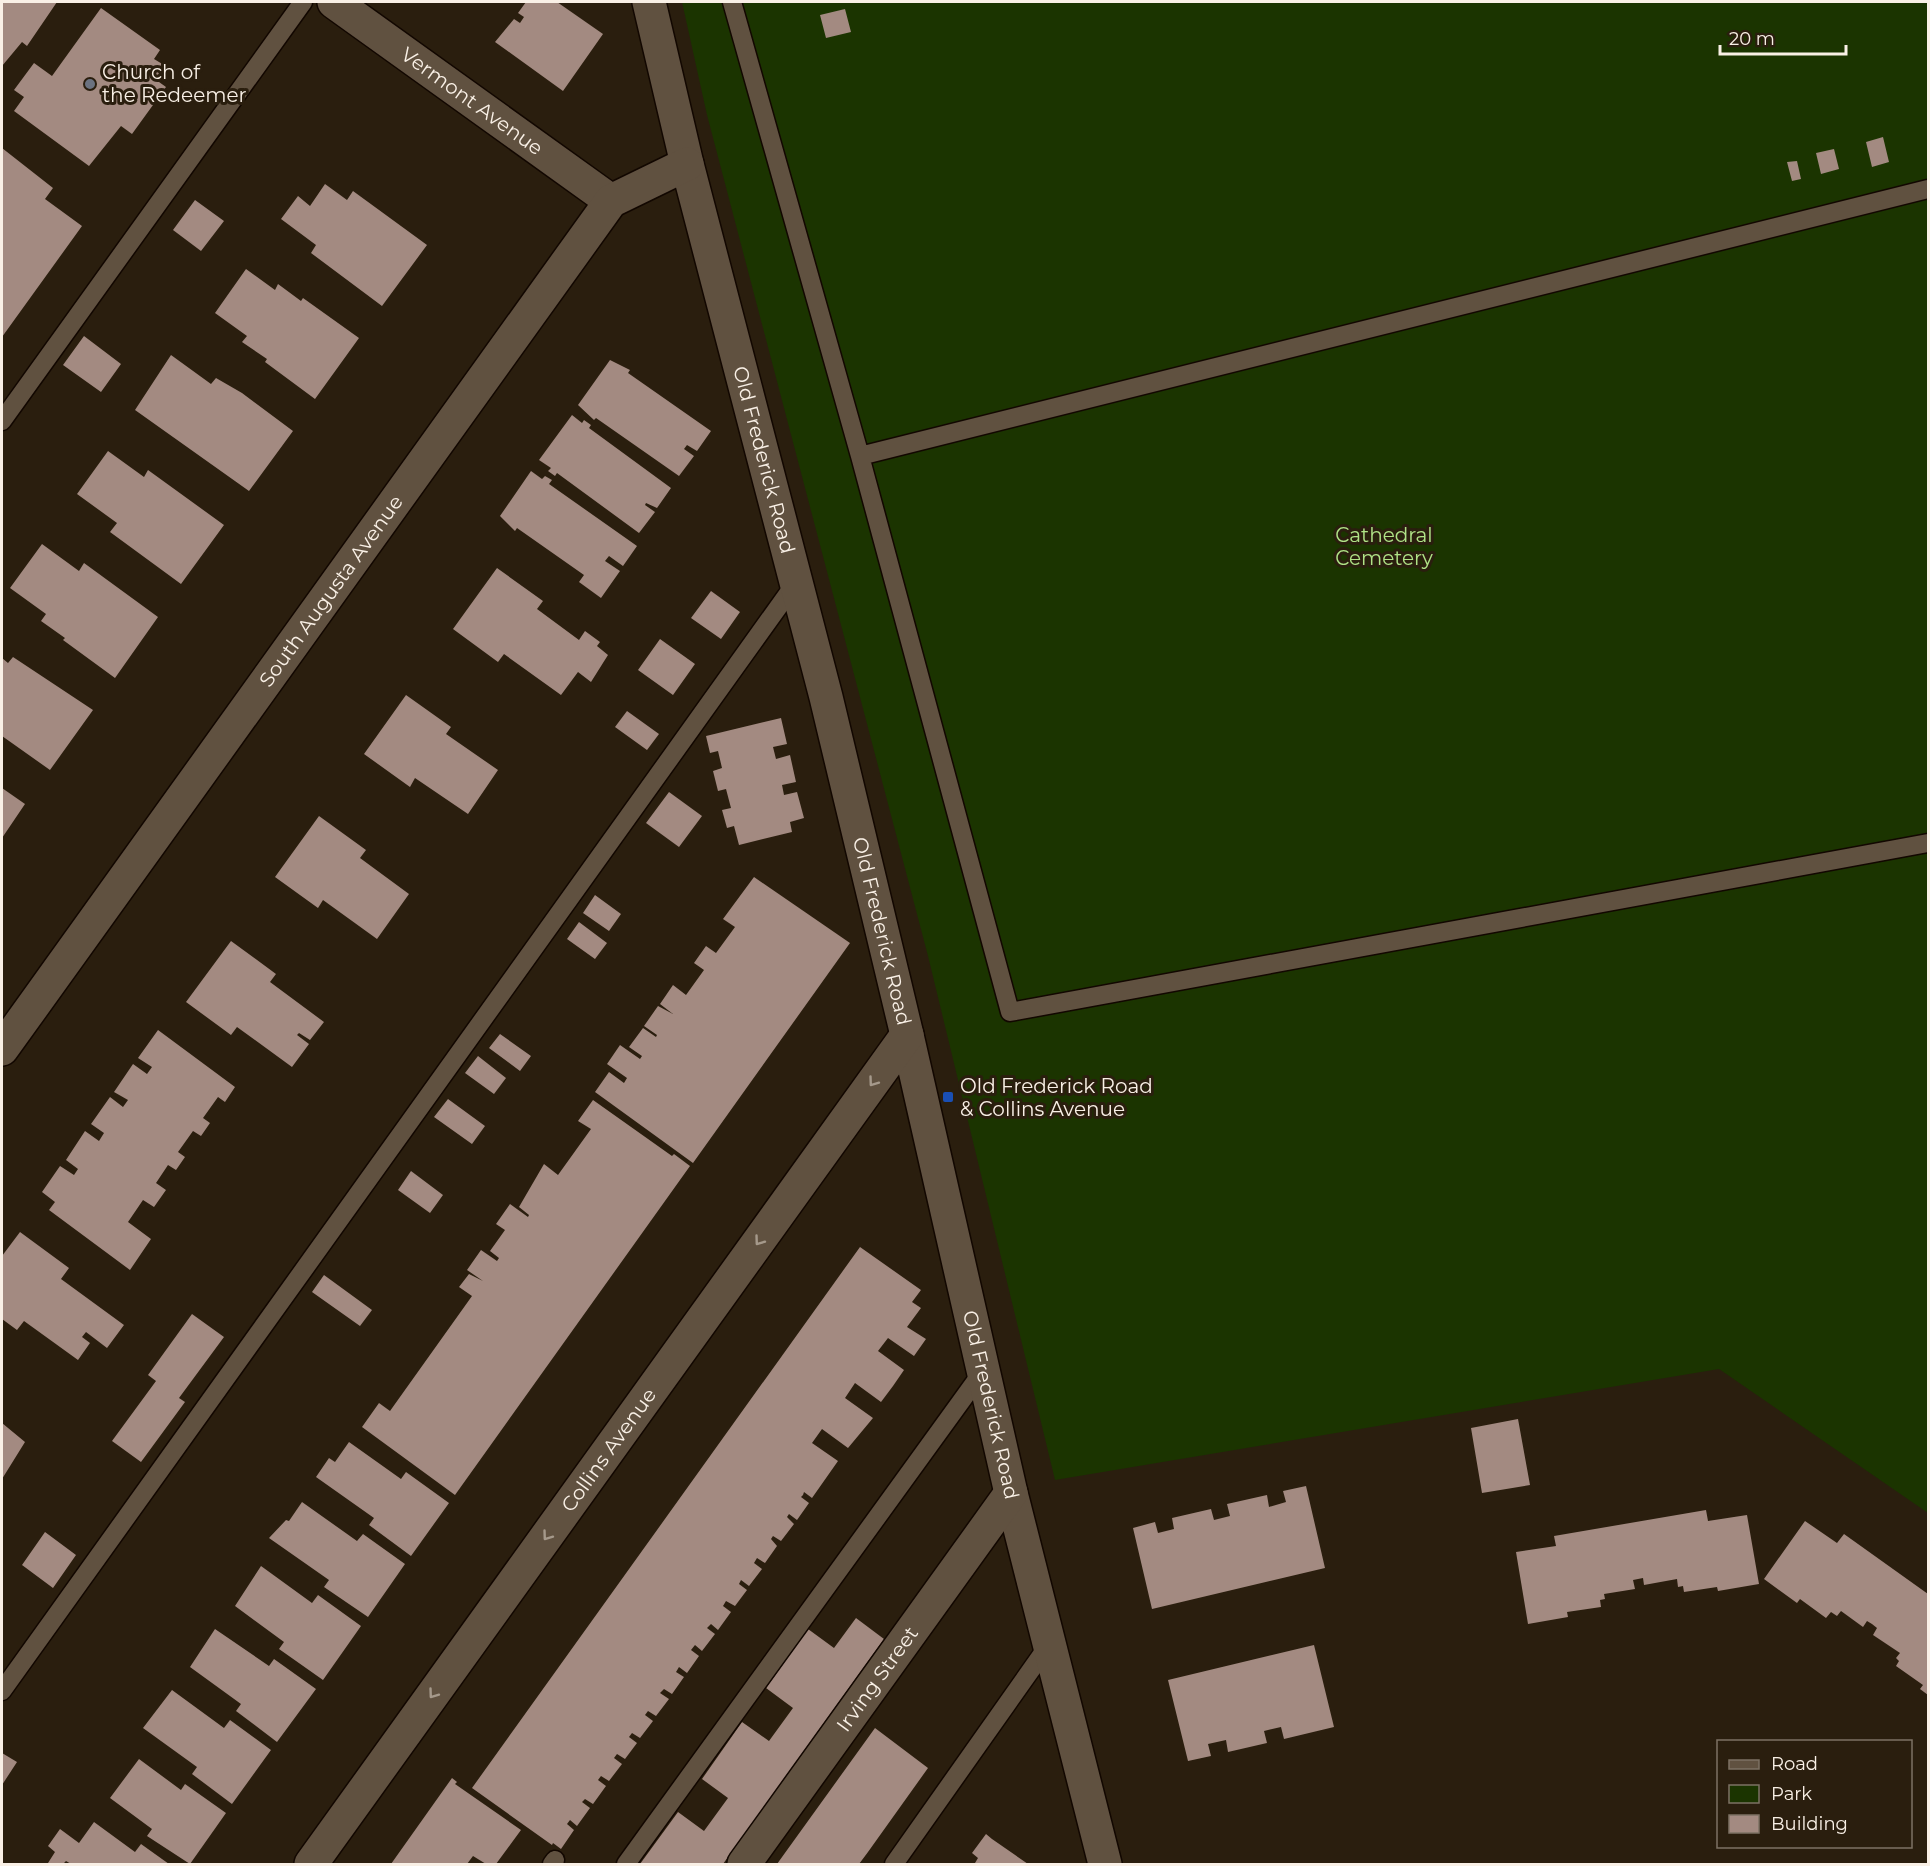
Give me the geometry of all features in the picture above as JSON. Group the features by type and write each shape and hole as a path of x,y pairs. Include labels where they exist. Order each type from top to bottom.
{"street":[{"name":"Vermont Avenue","path":"334,2 611,201"},
{"name":"Old Frederick Road","path":"649,2 687,164 797,581 907,1035 1011,1493 1105,1864"},
{"name":"South Augusta Avenue","path":"2,1049 611,201 687,164"},
{"name":"Collins Avenue","path":"311,1864 907,1035"},
{"name":"Irving Street","path":"744,1864 1011,1493"}],"lane":[{"path":"2,421 303,2"},
{"path":"732,2 860,456 1010,1012 1929,843"},
{"path":"860,456 1929,189"},
{"path":"2,1691 797,581"},
{"path":"627,1864 983,1371"},
{"path":"894,1864 1050,1643"}],"green space":[{"name":"Cathedral Cemetery","path":"682,2 1928,2 1928,1513 1719,1369 1055,1480 928,956 707,115"}],"building":[{"path":"2,2 57,2 27,46 22,42 2,66"},
{"path":"526,2 557,2 603,34 563,91 495,42 514,19 520,23 524,17 518,13"},
{"name":"Church of the Redeemer","path":"101,8 160,50 154,59 169,68 159,82 166,87 132,134 121,126 89,166 14,111 24,97 14,90 34,63 52,76"},
{"path":"845,9 851,32 826,38 820,15"},
{"path":"1883,137 1889,162 1872,167 1866,142"},
{"path":"2,148 53,188 45,199 82,226 2,337"},
{"path":"1834,149 1839,169 1821,174 1816,153"},
{"path":"1797,161 1801,179 1792,181 1787,162"},
{"path":"325,184 347,200 353,191 427,245 382,306 311,253 316,245 281,219 298,196 310,206"},
{"path":"195,200 224,221 201,251 173,230"},
{"path":"246,269 275,290 278,284 301,301 303,298 359,338 315,399 265,362 267,359 242,342 247,336 215,313"},
{"path":"84,336 121,364 101,392 63,365"},
{"path":"171,355 211,384 216,378 242,393 293,431 249,491 135,410"},
{"path":"610,360 630,370 628,373 711,431 697,451 687,445 684,449 694,456 679,476 596,418 594,420 578,405"},
{"path":"572,415 582,423 584,420 591,425 589,428 671,488 657,508 646,503 645,505 655,512 639,533 557,473 555,476 548,471 551,468 539,460"},
{"path":"108,451 144,477 148,470 224,525 181,584 110,532 117,523 77,494"},
{"path":"531,471 542,479 545,476 552,480 549,484 637,546 623,566 609,556 605,561 620,571 601,598 579,582 584,575 517,528 515,531 500,516"},
{"path":"42,544 79,571 84,563 158,617 115,678 63,640 65,638 41,621 46,614 10,588"},
{"path":"497,568 543,601 537,609 579,640 585,631 600,642 597,646 608,655 591,682 578,672 561,695 504,654 498,662 453,629"},
{"path":"711,591 740,612 721,639 691,618"},
{"path":"660,639 695,664 673,695 638,670"},
{"path":"13,657 93,710 50,770 2,736 2,658 8,663"},
{"path":"406,695 451,727 446,734 498,770 468,814 415,778 410,787 364,754"},
{"path":"627,711 659,734 647,750 615,727"},
{"path":"781,718 787,744 773,747 776,759 790,755 796,782 782,785 784,795 797,792 804,818 790,822 792,832 739,845 734,826 727,828 722,810 731,808 726,789 718,791 713,771 722,768 718,751 710,753 706,736"},
{"path":"2,788 25,804 2,838"},
{"path":"669,792 702,816 679,847 646,823"},
{"path":"319,816 366,850 360,858 409,894 377,939 323,900 318,908 275,877"},
{"path":"754,877 850,943 693,1163 595,1092 609,1072 624,1083 627,1078 607,1064 620,1045 640,1059 642,1056 629,1047 643,1028 656,1037 657,1035 644,1026 658,1006 673,1014 660,1004 673,985 686,995 704,970 694,963 706,946 716,953 735,927 723,919"},
{"path":"595,895 621,914 609,931 583,913"},
{"path":"579,922 607,943 595,959 567,939"},
{"path":"231,941 276,974 270,982 324,1022 310,1040 299,1033 297,1035 309,1044 292,1067 237,1027 231,1035 186,1002"},
{"path":"158,1030 235,1087 225,1102 218,1097 203,1118 210,1123 201,1136 193,1131 178,1152 185,1157 176,1170 168,1165 156,1183 166,1190 154,1207 143,1200 128,1222 151,1239 130,1270 49,1210 55,1202 42,1192 60,1166 74,1175 78,1169 66,1160 85,1131 99,1141 104,1133 91,1124 110,1097 123,1107 128,1100 114,1092 133,1064 147,1074 152,1067 138,1058"},
{"path":"500,1034 531,1056 520,1071 489,1048"},
{"path":"478,1056 506,1078 494,1094 465,1073"},
{"path":"448,1099 485,1126 472,1144 434,1117"},
{"path":"593,1100 672,1156 674,1154 690,1166 455,1495 362,1427 379,1403 390,1411 472,1296 459,1287 469,1274 483,1281 467,1270 481,1250 497,1261 499,1258 490,1251 505,1230 496,1224 510,1204 528,1217 529,1215 519,1207 544,1164 558,1175 591,1129 578,1121"},
{"path":"411,1171 443,1195 430,1213 398,1190"},
{"path":"20,1232 69,1268 61,1279 124,1325 107,1348 86,1332 82,1337 90,1343 78,1360 24,1321 17,1330 2,1319 2,1256"},
{"path":"860,1247 921,1290 912,1302 921,1308 907,1327 926,1339 914,1356 888,1338 878,1351 904,1370 893,1386 881,1402 855,1383 845,1398 873,1418 848,1448 822,1429 812,1443 838,1461 812,1498 804,1492 801,1497 809,1503 797,1520 789,1514 787,1517 794,1524 781,1541 773,1536 771,1539 777,1546 765,1563 757,1558 754,1563 762,1569 749,1586 741,1580 739,1584 747,1590 735,1606 726,1601 723,1606 731,1612 718,1630 711,1624 707,1628 715,1634 702,1651 695,1645 691,1650 699,1656 687,1673 679,1667 676,1672 684,1677 672,1694 664,1689 660,1693 669,1699 656,1716 648,1711 645,1715 653,1721 640,1738 632,1733 629,1737 637,1743 625,1759 617,1754 614,1758 622,1764 609,1781 601,1776 598,1780 606,1786 593,1804 585,1799 582,1802 590,1808 577,1826 570,1820 567,1824 574,1830 561,1849 553,1843 552,1845 472,1788"},
{"path":"324,1275 372,1310 360,1326 312,1292"},
{"path":"192,1314 224,1337 179,1398 185,1402 141,1462 112,1441 156,1381 148,1375"},
{"path":"1518,1419 1530,1485 1482,1493 1471,1428"},
{"path":"2,1423 25,1442 2,1479"},
{"path":"349,1442 401,1479 406,1472 449,1503 411,1556 369,1525 374,1518 316,1477 329,1458 335,1462"},
{"path":"1306,1486 1325,1568 1152,1609 1133,1528 1155,1522 1158,1533 1174,1529 1172,1518 1211,1509 1214,1520 1230,1516 1227,1504 1267,1495 1269,1507 1286,1502 1283,1491"},
{"path":"302,1502 357,1541 363,1534 405,1564 368,1617 324,1587 329,1580 269,1538 286,1520 289,1521"},
{"path":"1706,1510 1708,1521 1747,1515 1759,1584 1718,1591 1717,1587 1684,1592 1683,1586 1678,1587 1677,1579 1644,1585 1643,1578 1633,1580 1635,1589 1604,1594 1605,1599 1600,1600 1601,1607 1567,1612 1568,1617 1528,1624 1516,1552 1556,1546 1554,1536"},
{"path":"1805,1521 1837,1543 1844,1534 1928,1594 1928,1695 1920,1689 1923,1685 1896,1666 1899,1661 1896,1658 1900,1653 1873,1635 1877,1628 1872,1624 1867,1621 1863,1627 1841,1611 1837,1616 1831,1612 1826,1618 1800,1599 1797,1603 1764,1579"},
{"path":"45,1532 76,1555 53,1588 22,1565"},
{"path":"261,1566 312,1603 318,1595 361,1626 323,1680 279,1649 284,1642 235,1606"},
{"path":"856,1618 884,1639 723,1864 640,1864 678,1812 704,1831 728,1798 702,1779 742,1722 769,1741 793,1708 766,1688 808,1629 834,1648"},
{"path":"215,1629 269,1666 274,1659 316,1689 277,1742 236,1711 241,1704 190,1667"},
{"path":"1314,1645 1334,1727 1284,1739 1281,1727 1264,1731 1267,1743 1228,1752 1226,1740 1208,1744 1211,1756 1188,1761 1168,1680"},
{"path":"172,1690 224,1728 230,1720 271,1750 232,1804 192,1774 197,1767 143,1728"},
{"path":"875,1728 928,1768 868,1852 859,1864 777,1864"},
{"path":"2,1753 17,1762 2,1785"},
{"path":"139,1759 181,1790 185,1784 226,1813 190,1864 147,1836 152,1829 110,1798"},
{"path":"452,1778 457,1782 455,1784 521,1830 496,1864 486,1864 473,1856 467,1864 391,1864"},
{"path":"94,1822 135,1852 141,1844 169,1864 71,1864 66,1861 63,1864 48,1863 55,1852 48,1846 60,1829 79,1843"},
{"path":"986,1834 1028,1864 975,1863 978,1858 972,1853"}],"place":[{"name":"Church of the Redeemer","path":"90,84"},
{"name":"Old Frederick Road & Collins Avenue","path":"948,1097"}]}
